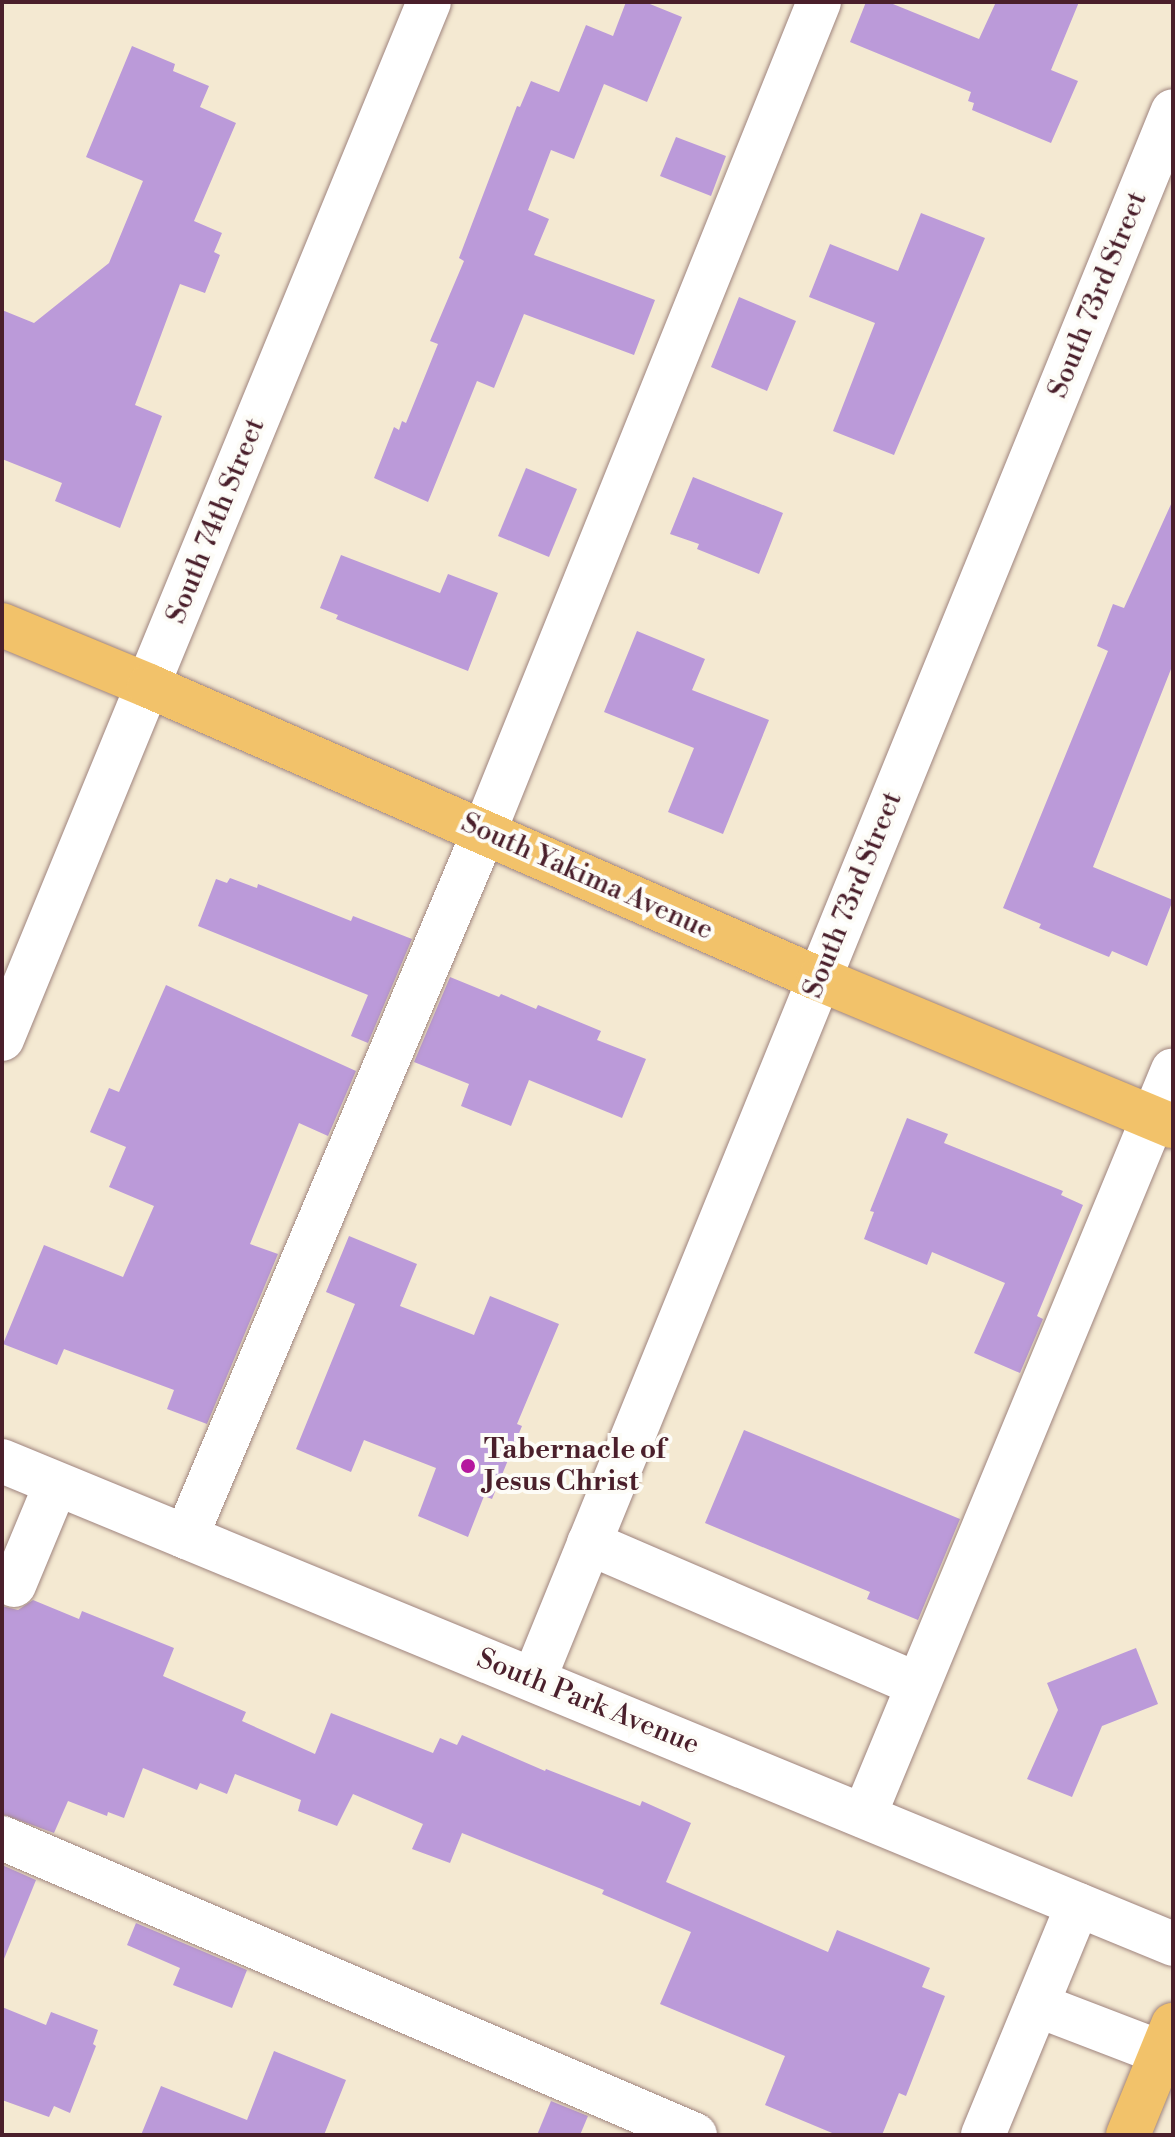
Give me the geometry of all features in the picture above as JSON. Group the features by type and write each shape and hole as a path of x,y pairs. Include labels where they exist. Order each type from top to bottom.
{"main road":[{"name":"South Yakima Avenue","path":"2,625 149,686 819,979 1163,1122"},
{"path":"1128,2135 1167,2039"}],"street":[{"name":"South 74th Street","path":"2,1039 429,2"},
{"path":"186,1537 484,832 819,2"},
{"name":"South 73rd Street","path":"534,1679 1173,111"},
{"path":"864,1816 917,1684 1163,1122 1173,1070"},
{"name":"South Park Avenue","path":"2,1461 1173,1944"},
{"path":"14,1585 56,1484"},
{"path":"589,1543 917,1684"},
{"path":"2,1838 695,2135"},
{"path":"983,2135 1078,1905"},
{"path":"1037,2005 1167,2039"}],"building":[{"path":"626,2 645,2 682,17 647,102 604,84 574,159 551,150 528,210 549,219 534,255 655,300 634,355 524,314 494,388 477,381 428,502 374,478 394,427 399,430 402,421 406,423 438,344 430,341 464,261 459,258 517,106 520,107 531,81 559,92 586,25 613,36"},
{"path":"866,2 888,2 979,39 996,2 1079,2 1051,70 1078,81 1051,143 972,110 974,103 968,101 971,92 850,42"},
{"path":"132,46 175,64 173,71 209,86 200,107 236,123 194,221 222,233 214,252 220,255 205,293 180,284 135,405 162,416 120,528 55,501 62,483 2,459 2,310 34,323 109,263 143,181 86,157"},
{"path":"676,137 726,156 711,196 660,176"},
{"path":"921,213 985,238 894,455 833,431 875,323 809,297 830,244 898,271"},
{"path":"739,297 796,321 767,391 711,367"},
{"path":"526,468 577,489 549,557 498,536"},
{"path":"693,477 783,513 759,574 697,549 699,544 670,534"},
{"path":"1172,502 1173,664 1093,867 1173,900 1147,966 1112,951 1109,957 1039,928 1041,924 1003,908 1108,651 1097,646 1113,604 1124,608"},
{"path":"341,555 440,593 448,574 498,593 468,671 336,619 338,615 320,608"},
{"path":"637,631 705,659 692,690 769,720 723,834 668,812 694,748 604,712"},
{"path":"230,878 257,888 258,884 351,921 353,916 412,939 368,1043 351,1036 368,995 198,926 216,879 227,883"},
{"path":"450,977 536,1009 538,1005 601,1031 597,1040 646,1059 622,1118 529,1080 511,1126 461,1106 469,1084 414,1062"},
{"path":"166,985 356,1071 328,1136 299,1123 250,1244 278,1254 207,1424 167,1409 174,1390 64,1349 57,1365 3,1344 44,1245 123,1277 154,1206 109,1187 126,1147 90,1132 109,1088 119,1092"},
{"path":"907,1118 948,1134 944,1143 1063,1191 1061,1195 1083,1205 1037,1316 1043,1319 1020,1373 974,1353 1005,1283 932,1252 927,1265 864,1239 874,1212 870,1211"},
{"path":"349,1236 417,1264 400,1306 474,1335 490,1296 559,1324 517,1424 522,1426 492,1499 484,1496 468,1537 418,1516 436,1468 364,1440 351,1472 296,1449 355,1304 326,1292"},
{"path":"744,1430 960,1519 918,1620 867,1599 870,1592 705,1523"},
{"path":"33,1600 79,1619 82,1611 174,1648 163,1676 246,1712 242,1721 315,1754 331,1713 433,1753 440,1738 457,1745 462,1735 545,1771 640,1806 642,1801 691,1823 666,1882 828,1952 837,1930 930,1968 922,1987 945,1996 906,2096 899,2093 882,2135 837,2135 765,2105 785,2056 660,2004 691,1932 602,1894 604,1890 462,1833 450,1863 412,1849 423,1824 353,1794 337,1826 298,1811 301,1800 235,1774 227,1794 200,1783 197,1790 143,1768 124,1818 108,1812 107,1816 68,1801 54,1833 2,1814 2,1606 18,1610"},
{"path":"1136,1648 1158,1704 1102,1726 1072,1797 1027,1779 1058,1710 1047,1683"},
{"path":"2,1865 36,1880 4,1959 2,1958"},
{"path":"136,1923 247,1970 232,2008 173,1985 180,1968 127,1945"},
{"path":"2,2007 46,2025 51,2012 98,2030 93,2044 96,2046 70,2113 54,2106 49,2117 2,2100"},
{"path":"274,2051 346,2080 324,2135 141,2135 161,2086 247,2120"},
{"path":"551,2101 588,2116 580,2135 537,2135"}],"place":[{"name":"Tabernacle of Jesus Christ","path":"468,1466"}]}
